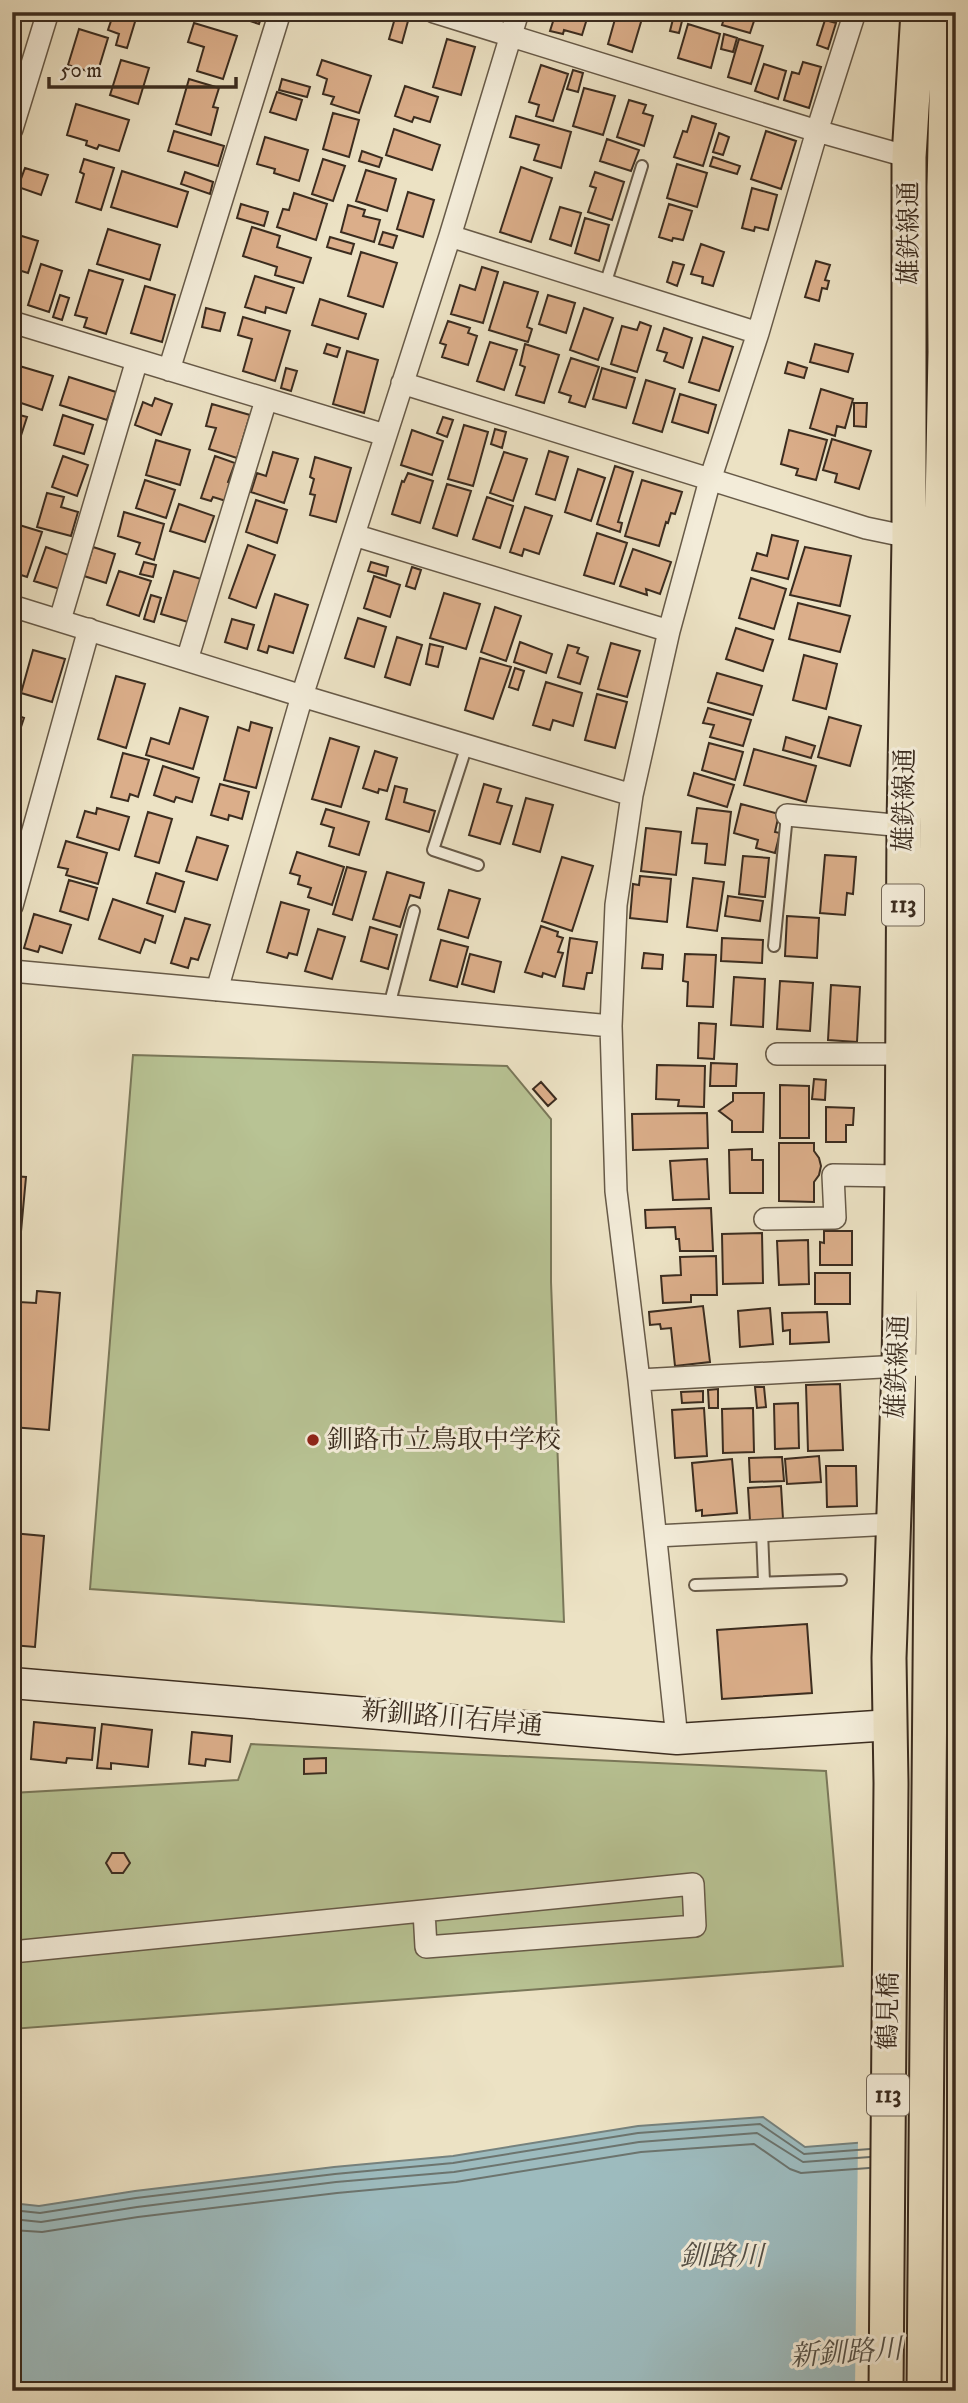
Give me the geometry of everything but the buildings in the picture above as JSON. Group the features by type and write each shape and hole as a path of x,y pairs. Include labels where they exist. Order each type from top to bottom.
{"main road":[{"name":"雄鉄線通","path":"891,1798 889,1658 899,1366 904,826 935,540 909,157 918,12"},
{"name":"113","path":"943,1722 930,1650 944,1363 947,717 935,540 950,353 948,12"},
{"path":"891,1725 943,1722"},
{"name":"鶴見橋","path":"924,2391 930,1796 943,1722"},
{"name":"鶴見橋","path":"886,2391 891,1798"}],"street":[{"path":"12,129 48,12"},
{"path":"169,370 279,12"},
{"path":"434,12 909,157"},
{"path":"217,990 302,696 450,236 518,12"},
{"path":"677,1739 616,1191 611,1026 617,905 632,795 669,631 710,480 758,333 855,12"},
{"path":"450,236 758,333"},
{"path":"12,322 385,435"},
{"path":"60,620 137,360"},
{"path":"402,383 710,480 935,540"},
{"path":"187,660 266,400"},
{"path":"354,535 669,631"},
{"path":"12,606 632,795"},
{"path":"12,906 89,629"},
{"path":"787,815 904,826"},
{"path":"12,971 611,1026"},
{"path":"777,1054 903,1054"},
{"path":"765,1219 835,1217 833,1175 902,1176"},
{"path":"639,1380 944,1363"},
{"path":"656,1536 893,1524"},
{"name":"新釧路川右岸通","path":"12,1683 677,1739 891,1725"},
{"path":"12,1952 693,1884 695,1926 426,1947 424,1911"}],"lane":[{"path":"605,285 642,166"},
{"path":"467,745 433,850 478,865"},
{"path":"774,946 787,815"},
{"path":"388,1006 414,911"},
{"path":"762,1531 764,1583"},
{"path":"695,1585 841,1580"}],"green space":[{"name":"釧路市立鳥取中学校","path":"133,1055 507,1066 551,1119 551,1282 564,1622 90,1589"},
{"path":"251,1744 826,1771 843,1966 12,2029 12,1793 238,1780"}],"water":[{"name":"釧路川","path":"763,2117 805,2147 956,2135 956,2391 12,2391 12,2203 39,2206 135,2191 453,2156 638,2126"}],"pier":[{"path":"955,2131 952,2391 855,2391 858,2139"}],"place":[{"name":"釧路市立鳥取中学校","path":"313,1440"}],"water label":[{"name":"新釧路川","path":"846,2353"}]}
